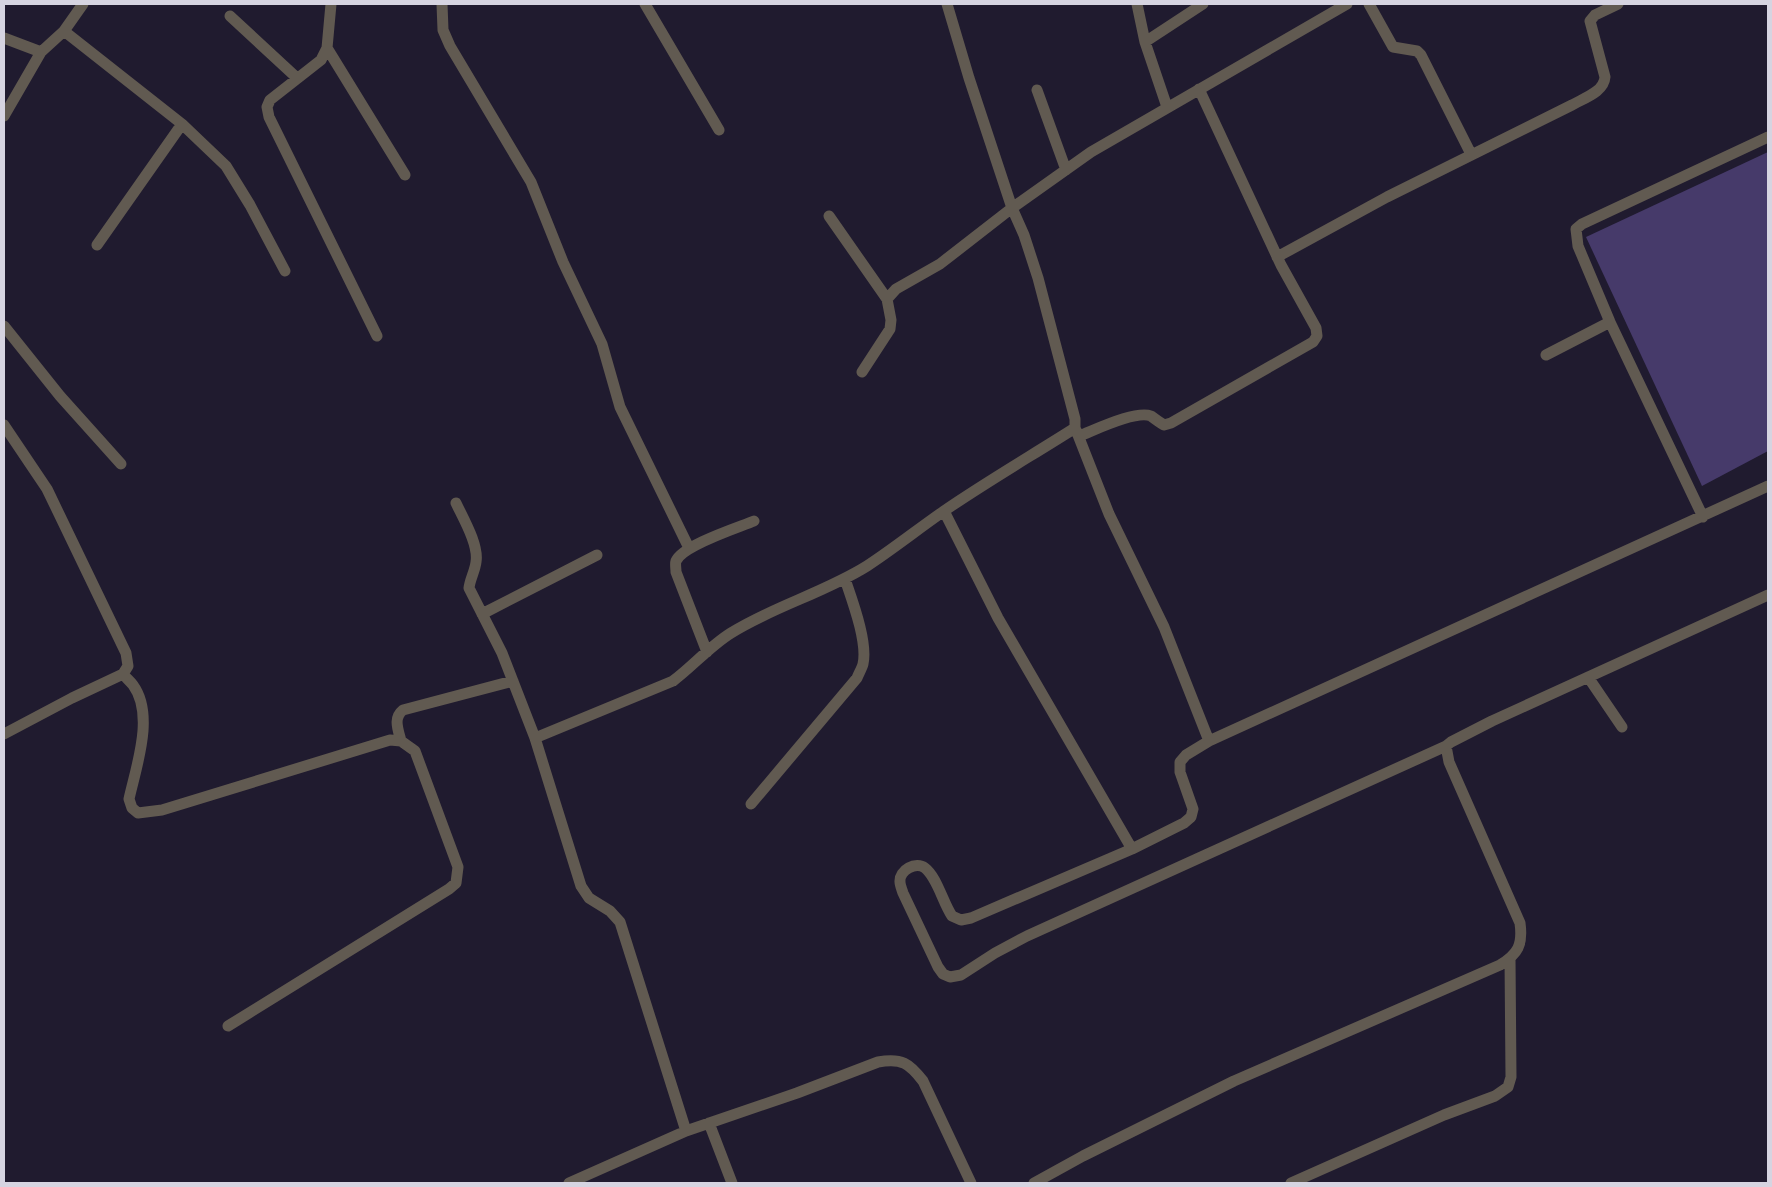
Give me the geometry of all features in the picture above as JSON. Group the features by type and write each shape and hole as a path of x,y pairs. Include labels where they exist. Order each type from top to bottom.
{"street":[{"path":"4,116 42,52 64,30 83,4"},
{"path":"331,4 327,48 321,60 270,100 267,107 269,117 377,336"},
{"path":"442,4 443,30 450,46 531,182 563,262 602,344 620,407 689,548"},
{"path":"645,4 719,130"},
{"path":"947,4 969,78 1012,208 1024,235 1038,278 1077,432 1110,514 1164,627 1209,741"},
{"path":"1138,4 1145,42 1167,107"},
{"path":"1145,42 1203,4"},
{"path":"887,299 896,289 940,264 1012,208 1091,152 1347,4"},
{"path":"1369,4 1394,47 1417,51 1421,55 1471,154"},
{"path":"1277,257 1471,154 1572,105 1600,89 1604,84 1605,77 1590,21 1595,15 1618,4"},
{"path":"230,16 297,78"},
{"path":"64,30 182,124 226,166 250,205 285,271"},
{"path":"4,38 42,52"},
{"path":"327,48 405,175"},
{"path":"535,738 673,681 690,669 730,633 758,618 845,579 868,565 944,510 1077,432 1142,415 1150,416 1164,425 1171,423 1312,342 1317,336 1316,328 1277,257 1199,89"},
{"path":"1038,90 1066,170"},
{"path":"97,245 182,124"},
{"path":"1703,517 1610,322 1578,246 1576,229 1582,224 1768,137"},
{"path":"829,216 887,299 891,320 890,329 862,372"},
{"path":"1546,355 1610,322"},
{"path":"4,326 60,396 121,464"},
{"path":"4,425 47,489 110,618 126,653 128,666 123,674 72,698 4,734"},
{"path":"1768,486 1209,741 1186,754 1180,762 1180,772 1192,809 1191,817 1132,849 971,918 961,920 952,916 932,876 925,868 918,865 909,868 902,874 900,882 903,893 938,967 943,974 950,977 961,975 995,953 1027,936 1446,746 1492,721 1768,594"},
{"path":"456,503 474,543 476,553 476,561 469,588 502,653 535,738 581,886 589,898 610,911 620,922 686,1131"},
{"path":"944,510 998,618 1132,849"},
{"path":"707,652 676,572 675,562 689,548 754,521"},
{"path":"482,614 597,555"},
{"path":"750,804 856,678 863,664 864,651 860,628 845,579"},
{"path":"123,674 134,686 143,711 144,727 129,799 132,808 138,813 162,810 390,740 401,741 415,751 458,867 456,883 450,890 228,1026"},
{"path":"1588,677 1622,727"},
{"path":"401,741 397,720 398,714 403,710 512,681"},
{"path":"1039,1182 1083,1156 1234,1081 1510,958 1520,946 1522,935 1520,924 1449,762 1446,746"},
{"path":"1291,1183 1444,1115 1495,1096 1508,1087 1511,1077 1510,958"},
{"path":"569,1183 686,1131 797,1093 878,1062 891,1060 903,1061 913,1068 923,1081 971,1183"},
{"path":"709,1123 732,1183"}],"shaded area":[{"path":"1768,152 1768,451 1702,486 1586,237"}]}
